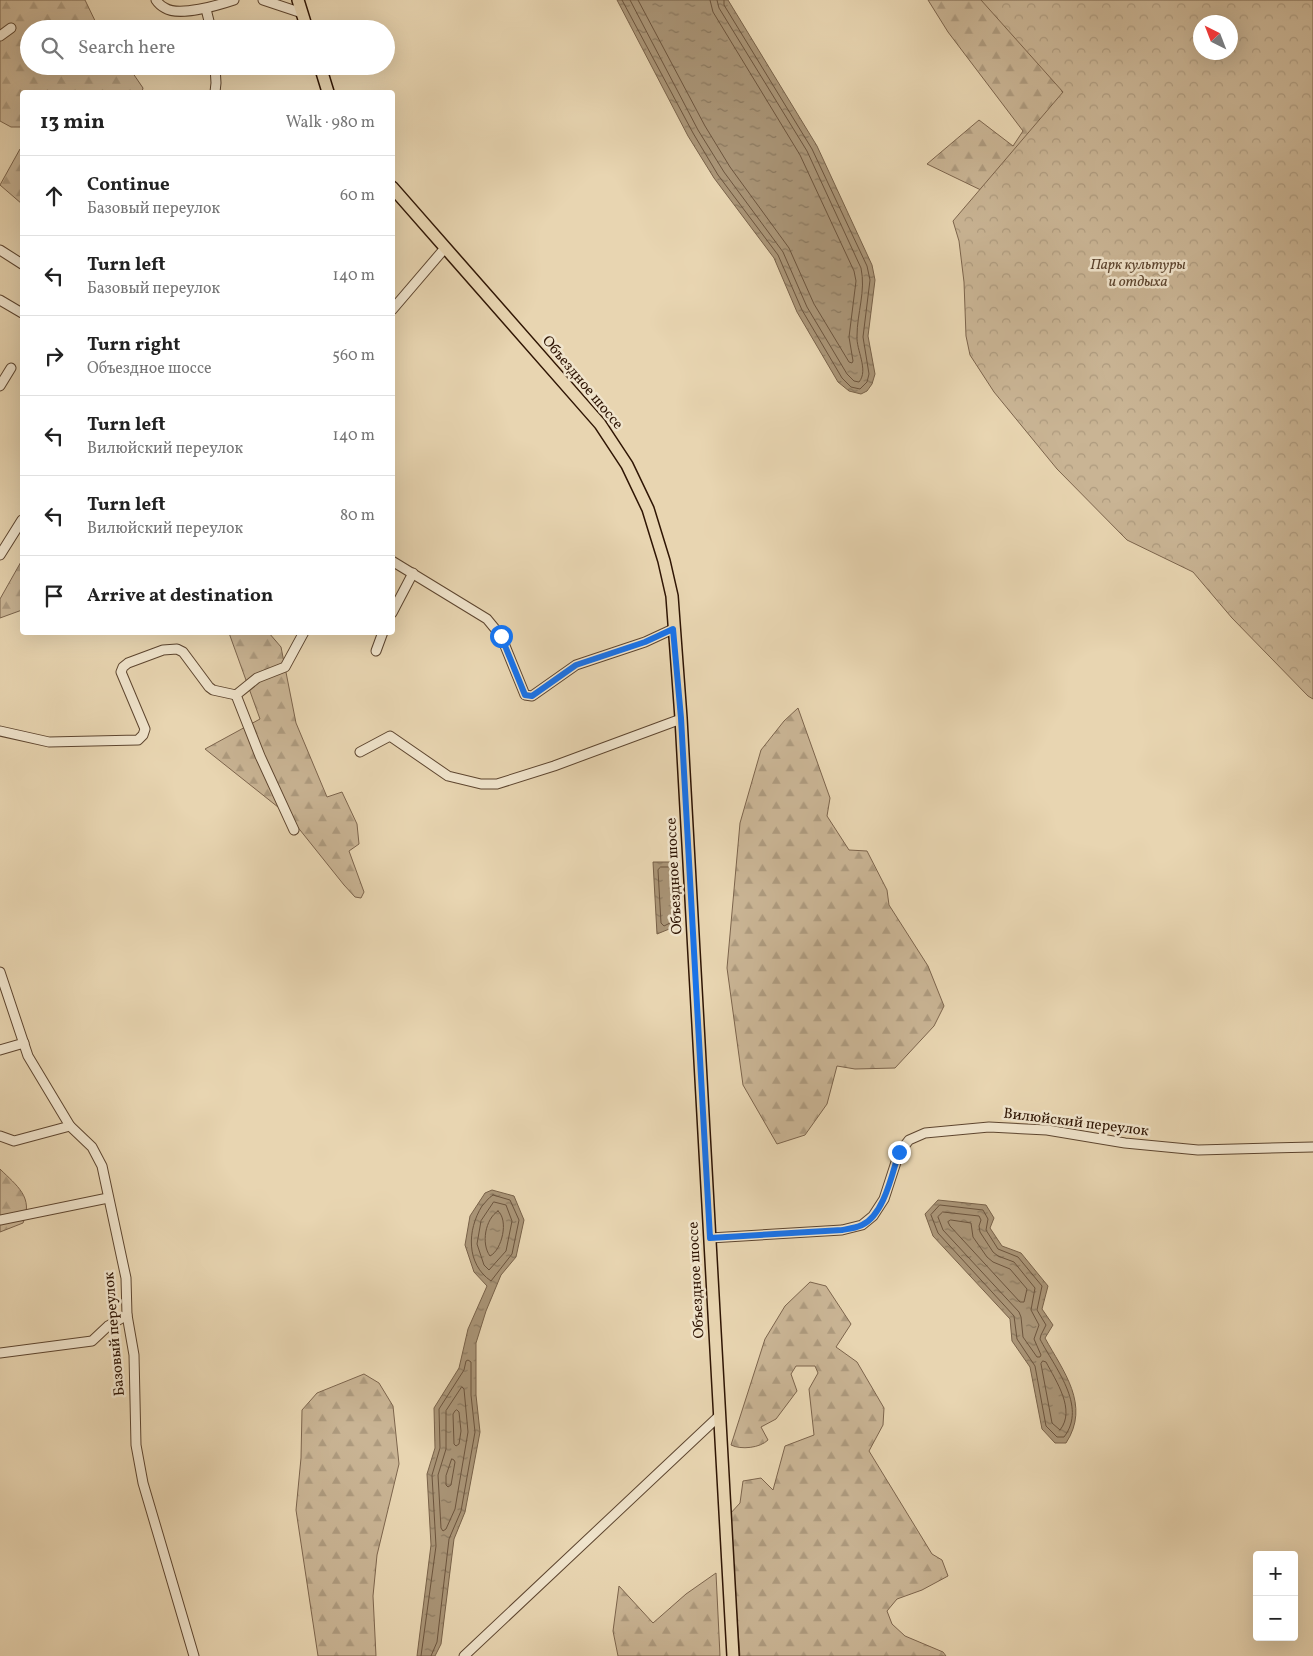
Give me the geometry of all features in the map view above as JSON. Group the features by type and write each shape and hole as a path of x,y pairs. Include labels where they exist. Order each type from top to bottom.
{"main road":[{"path":"298,0 304,20"},
{"path":"323,75 327,90"},
{"name":"Объездное шоссе","path":"395,190 600,424 627,465 648,509 664,561 672,596 681,720 732,1656"}],"street":[{"path":"156,0 166,9 186,11 206,9 234,0"},
{"path":"263,0 302,13"},
{"path":"206,9 209,20"},
{"path":"0,36 11,28"},
{"path":"215,75 215,88"},
{"path":"395,306 445,248"},
{"path":"0,250 20,263"},
{"path":"0,300 20,312"},
{"path":"0,386 12,368"},
{"path":"0,555 20,523"},
{"path":"395,563 471,611 487,619 501,636 525,695 528,696 532,696 576,665 645,642 673,629"},
{"path":"395,608 413,573"},
{"path":"236,695 257,678 285,667 303,635"},
{"path":"305,635 305,644"},
{"path":"376,651 382,635"},
{"path":"0,731 49,742 138,740 143,735 145,729 121,672 122,667 163,650 176,649 183,652 209,687 236,695"},
{"path":"236,695 260,756 294,830"},
{"path":"360,752 390,736 448,776 480,784 497,784 554,766 681,720"},
{"name":"Базовый переулок","path":"0,972 28,1056 70,1126 92,1147 102,1166 126,1278 128,1315 134,1355 136,1445 143,1483 194,1656"},
{"path":"0,1050 24,1043"},
{"path":"0,1136 14,1141 70,1126"},
{"name":"Вилюйский переулок","path":"710,1238 842,1230 862,1225 874,1216 884,1200 899,1152 909,1140 925,1133 989,1127 1047,1130 1125,1143 1198,1150 1313,1146"},
{"path":"0,1220 108,1198"},
{"path":"0,1353 92,1341 108,1326 128,1315"},
{"path":"464,1656 718,1417"}],"green space":[{"path":"0,0 85,0 95,20 20,20 20,75 134,75 142,90 20,90 20,127 11,127 0,121"},
{"path":"928,0 1170,0 1060,87 1074,118 985,192 927,164 979,120 1013,146 1023,131 948,32"},
{"name":"Парк культуры и отдыха","path":"981,0 1313,0 1313,699 1232,618 1193,572 1127,540 1057,469 994,392 970,355 966,336 964,282 959,241 953,221 1063,92"},
{"path":"20,149 20,202 0,185"},
{"path":"20,564 20,611 0,618 0,599"},
{"path":"230,635 271,635 281,647 296,723 327,797 342,792 357,824 359,844 349,851 364,892 361,898 355,897 344,885 288,815 205,749 260,719"},
{"path":"798,708 830,798 827,816 849,850 867,851 887,890 889,905 928,966 944,1006 934,1026 895,1068 855,1069 837,1066 827,1104 805,1135 777,1144 743,1085 727,968 740,823 761,750 784,721"},
{"path":"0,1169 22,1193 25,1199 26,1214 23,1223 0,1232"},
{"path":"810,1282 826,1286 851,1324 836,1347 857,1362 884,1408 883,1425 869,1451 932,1554 942,1560 948,1576 922,1590 897,1599 887,1611 892,1624 905,1636 943,1652 946,1656 740,1656 729,1515 740,1503 743,1481 761,1478 773,1490 785,1446 814,1435 809,1389 818,1373 815,1366 796,1366 791,1374 797,1391 776,1419 761,1427 768,1440 765,1443 750,1447 735,1447 731,1445 765,1339 785,1306"},
{"path":"364,1374 379,1383 393,1406 399,1464 377,1555 373,1596 376,1656 318,1656 296,1510 301,1458 302,1410 317,1393"},
{"path":"716,1573 720,1656 618,1656 613,1631 619,1586 653,1623 686,1594"}],"water":[{"path":"617,0 728,0 817,146 872,265 875,280 868,336 875,374 872,384 867,391 861,394 849,391 838,382 797,312 774,258 714,178 688,136"},
{"path":"653,862 676,862 679,925 657,934"},
{"path":"492,1190 514,1196 524,1220 516,1257 501,1275 486,1311 476,1343 476,1395 480,1432 465,1512 454,1539 441,1644 435,1656 417,1656 431,1545 427,1474 435,1448 434,1408 459,1368 468,1329 487,1286 474,1272 465,1245 470,1216 485,1193"},
{"path":"938,1200 986,1205 994,1218 990,1228 1002,1246 1021,1253 1048,1286 1042,1309 1053,1325 1045,1338 1066,1376 1075,1402 1076,1415 1073,1429 1066,1443 1055,1443 1042,1429 1030,1367 1012,1341 1010,1319 933,1236 925,1214"}],"route":[{"path":"501,636 525,695 532,696 576,665 645,642 673,629 681,718 710,1238 842,1230 862,1225 874,1216 884,1200 899,1152"}]}
